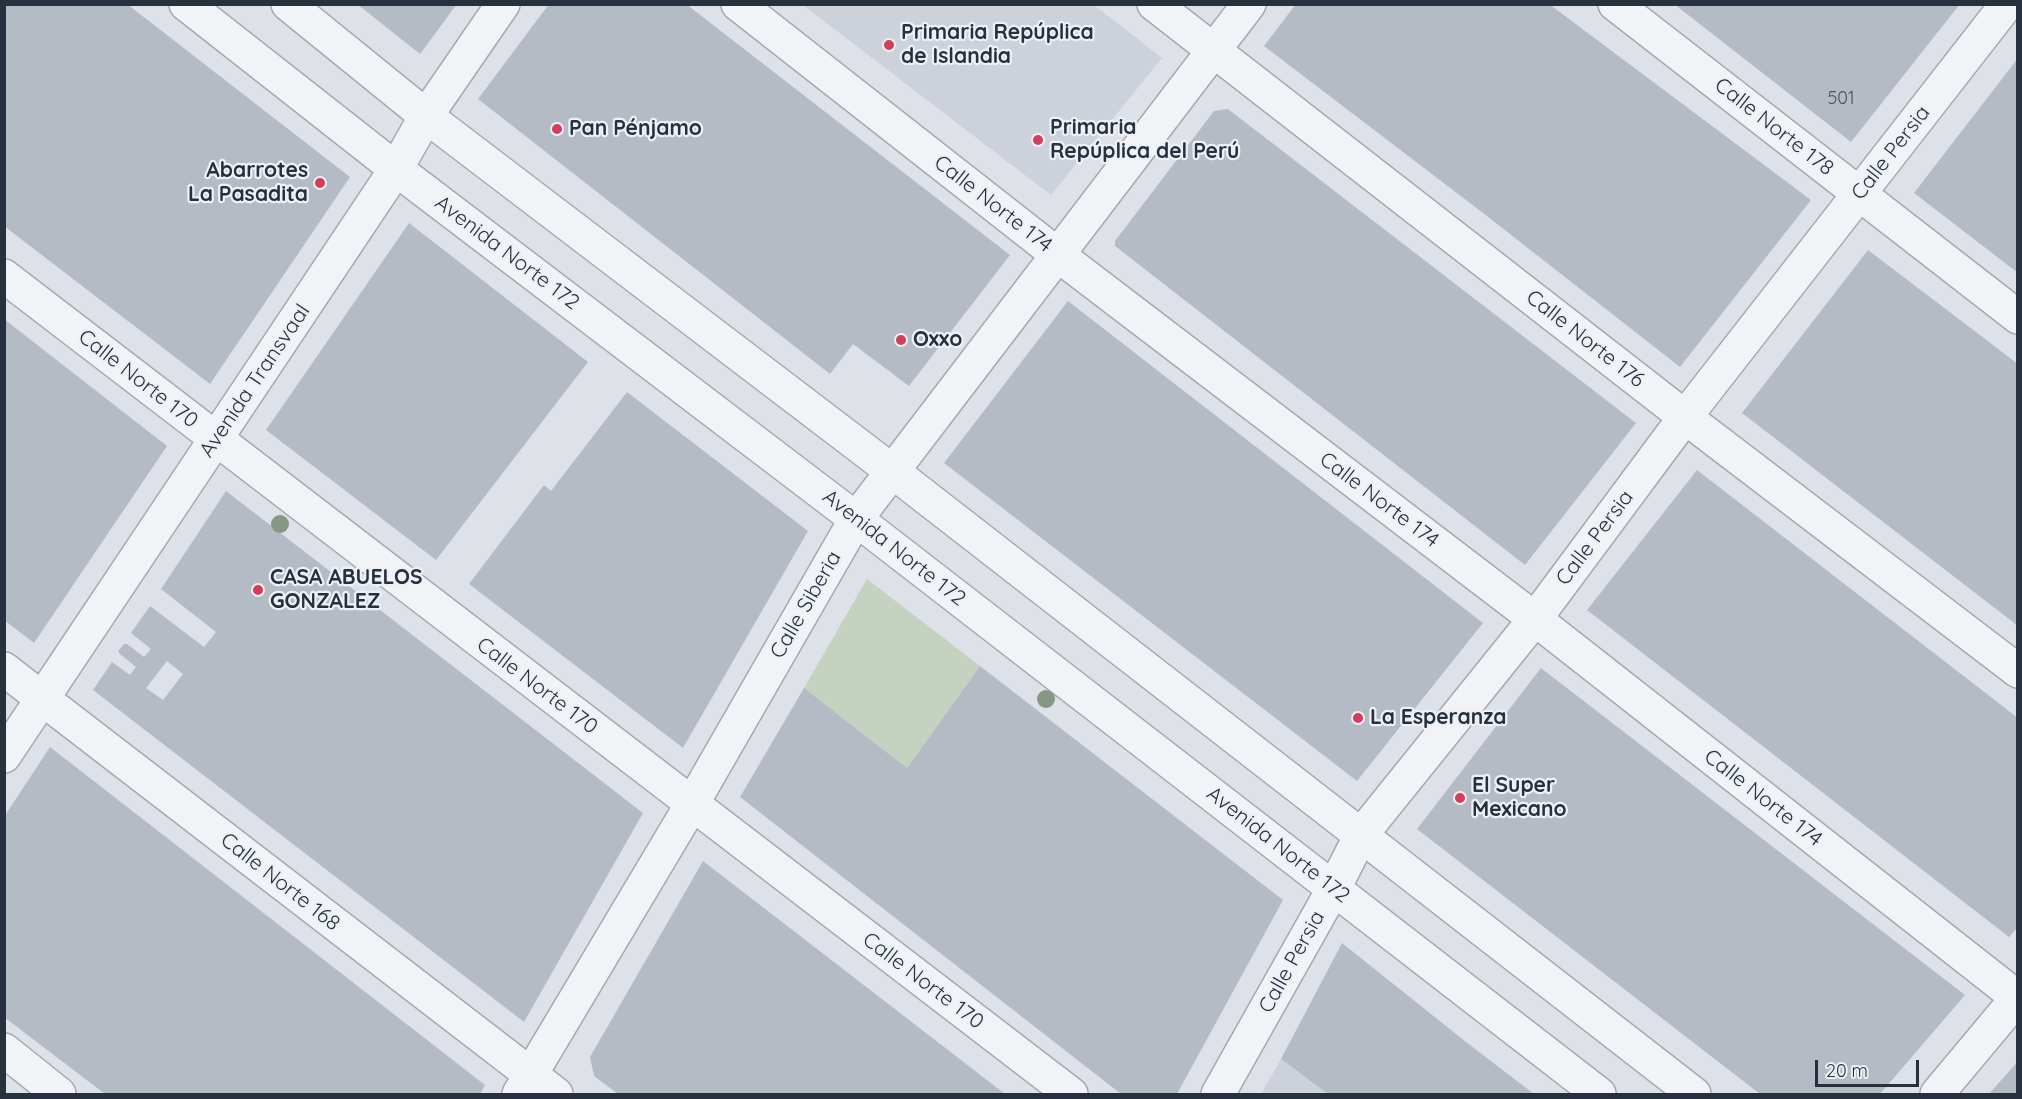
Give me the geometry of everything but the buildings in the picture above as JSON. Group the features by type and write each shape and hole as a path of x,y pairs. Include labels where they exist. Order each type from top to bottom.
{"street":[{"name":"Avenida Norte 172","path":"186,4 396,169 856,519 1599,1095"},
{"path":"288,4 426,116 892,471 1694,1095"},
{"name":"Avenida Transvaal","path":"4,756 396,169 426,116 503,4"},
{"name":"Calle Norte 174","path":"738,4 1058,255 1535,619 2017,998"},
{"name":"Calle Norte 176","path":"1155,4 1685,417 2018,671"},
{"name":"Calle Siberia","path":"525,1085 692,804 856,519 1249,4"},
{"name":"Calle Norte 178","path":"1615,4 1860,192 2018,317"},
{"name":"Calle Persia","path":"1218,1095 1361,836 1535,619 1685,417 2007,4"},
{"name":"Calle Norte 170","path":"4,276 1071,1095"},
{"name":"Calle Norte 168","path":"4,669 525,1085 556,1095"},
{"path":"1936,1095 2017,998"},
{"path":"4,1050 59,1095"}],"shaded area":[{"name":"Primaria Repúplica del Perú","path":"803,5 1094,5 1162,58 1051,195"},
{"path":"1281,1059 1328,1094 1261,1094"}],"green space":[{"path":"867,579 980,666 907,768 804,688"}],"place":[{"name":"Primaria Repúplica de Islandia","path":"889,45"},
{"name":"Pan Pénjamo","path":"557,129"},
{"name":"Primaria Repúplica del Perú","path":"1038,140"},
{"name":"Abarrotes La Pasadita","path":"320,183"},
{"name":"Oxxo","path":"901,340"},
{"name":"CASA ABUELOS GONZALEZ","path":"258,590"},
{"name":"La Esperanza","path":"1358,718"},
{"name":"El Super Mexicano","path":"1460,798"}]}
